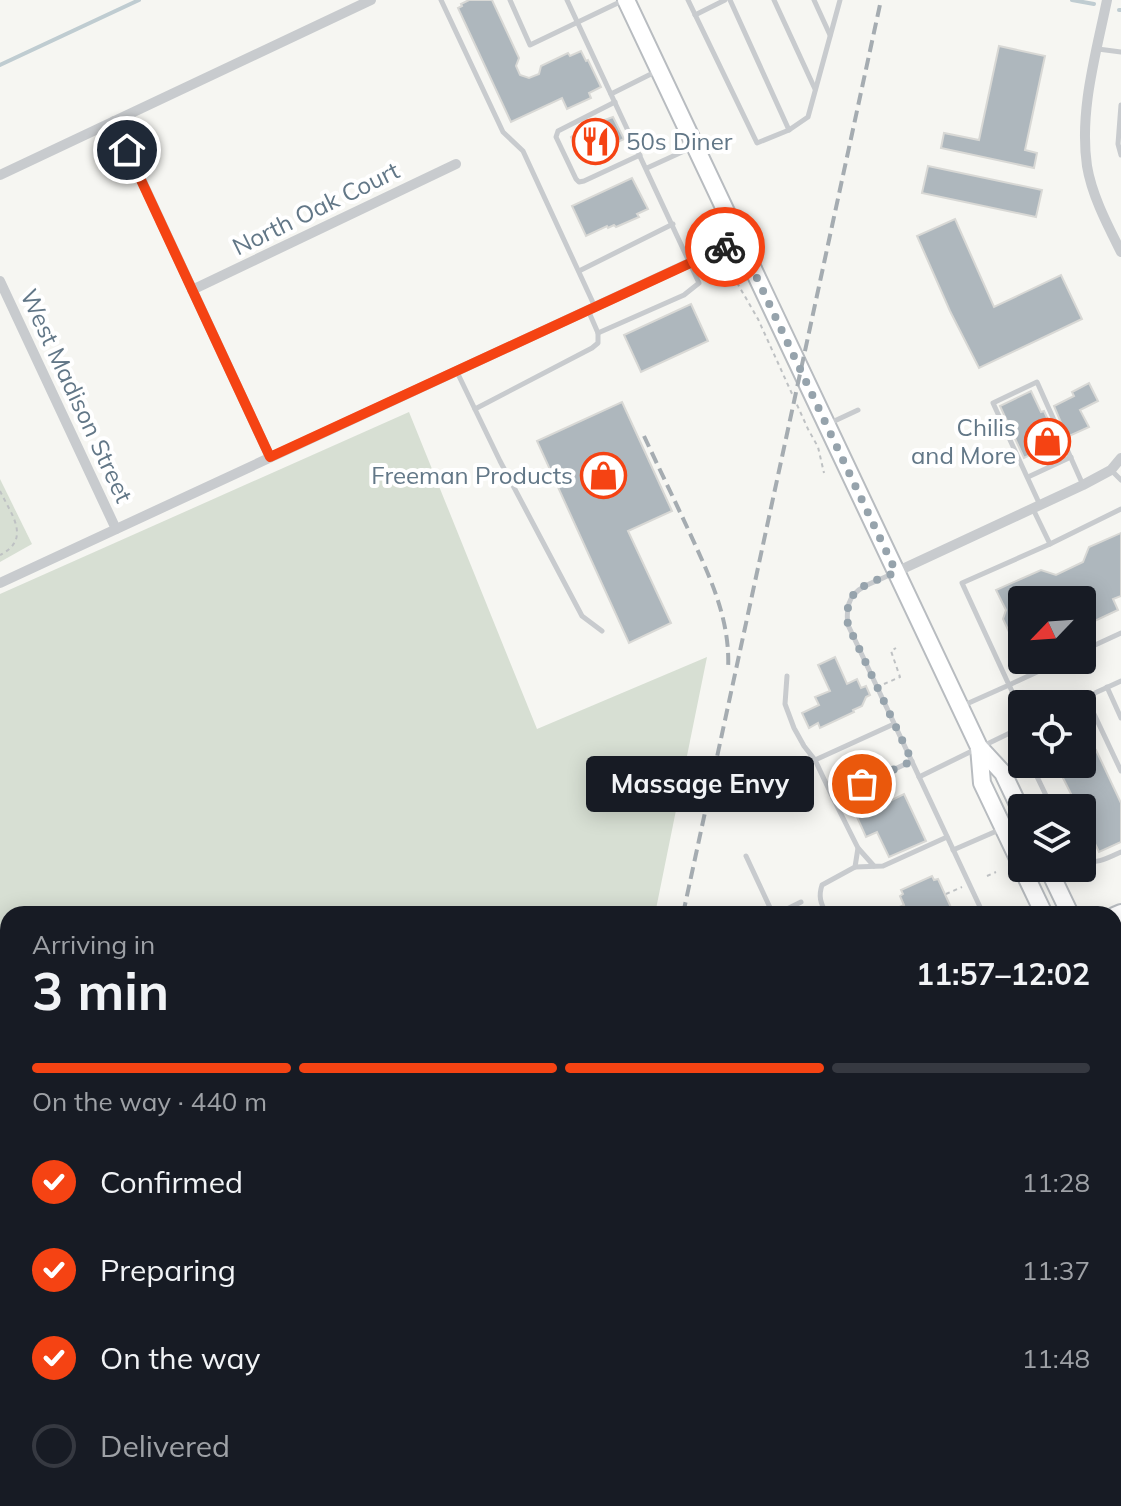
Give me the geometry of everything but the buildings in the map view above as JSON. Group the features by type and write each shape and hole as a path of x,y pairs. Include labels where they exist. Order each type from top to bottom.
{"main road":[{"path":"626,0 979,747 1003,773 1013,794"},
{"path":"979,747 982,783 1008,837"},
{"path":"1029,882 1040,906"},
{"path":"1055,882 1066,906"}],"street":[{"path":"0,175 371,0"},
{"path":"1107,0 1089,89 1085,127 1087,167 1098,201 1118,237 1121,252"},
{"path":"114,121 270,457"},
{"name":"North Oak Court","path":"192,290 456,164"},
{"path":"0,583 739,240"},
{"name":"West Madison Street","path":"0,281 116,529"},
{"path":"896,572 1083,485 1111,470 1120,460"}],"lane":[{"path":"453,0 442,2 503,132 523,151 579,271 598,333 598,343 592,348 475,409"},
{"path":"510,0 530,45 626,0"},
{"path":"567,0 699,283 684,295 598,333"},
{"path":"688,0 757,143 789,130 808,117 840,0"},
{"path":"695,15 728,0 789,130"},
{"path":"774,0 815,89"},
{"path":"814,0 830,36"},
{"path":"1097,48 1121,52"},
{"path":"611,94 659,70"},
{"path":"615,102 558,131 556,137 569,165 579,182 640,155"},
{"path":"1121,105 1118,144 1121,155"},
{"path":"647,168 695,146"},
{"path":"579,271 673,224"},
{"path":"456,371 582,616 602,631"},
{"path":"1050,544 1028,477 993,403 1037,382 1083,485"},
{"path":"827,425 858,410"},
{"path":"1028,477 1071,457"},
{"path":"1111,470 1121,480"},
{"path":"1011,690 962,583 1121,509"},
{"path":"896,572 859,590 850,598 846,609 848,625 980,906"},
{"path":"1096,645 1121,633"},
{"path":"960,707 1033,674"},
{"path":"787,676 785,704 804,746 815,760 858,848 874,866"},
{"path":"1096,692 1121,681"},
{"path":"1107,687 1121,718"},
{"path":"1096,718 1121,771"},
{"path":"815,760 894,724"},
{"path":"919,777 1008,733"},
{"path":"833,798 912,761"},
{"path":"953,850 1004,828"},
{"path":"823,906 819,893 822,885 855,867 883,866 947,837"},
{"path":"855,867 858,848"},
{"path":"1096,862 1121,852"},
{"path":"746,856 771,906"},
{"path":"792,906 801,902"}],"path":[{"path":"720,249 725,264 758,319 818,447 824,473"},
{"path":"0,491 18,528 14,545 0,555"},
{"path":"877,688 900,677 891,651 896,648"},
{"path":"987,876 996,872"},
{"path":"946,894 963,887"}],"shaded area":[{"path":"409,412 537,729 707,657 657,906 0,906 0,594"},
{"path":"0,479 32,544 0,562"}],"waterway":[{"path":"0,65 139,0"},
{"path":"1072,0 1094,4"}],"railway":[{"path":"685,906 881,0"},
{"path":"644,436 710,579 726,632 728,670"}],"way so far":[{"path":"725,247 739,240 896,572 859,590 850,598 846,609 848,625 912,761 862,784"}],"place":[{"name":"50s Diner","path":"595,142"},
{"name":"Chilis and More","path":"1047,442"},
{"name":"Freeman Products","path":"604,476"},
{"name":"Massage Envy","path":"862,784"}],"route":[{"path":"127,150 270,457 725,247"}]}
